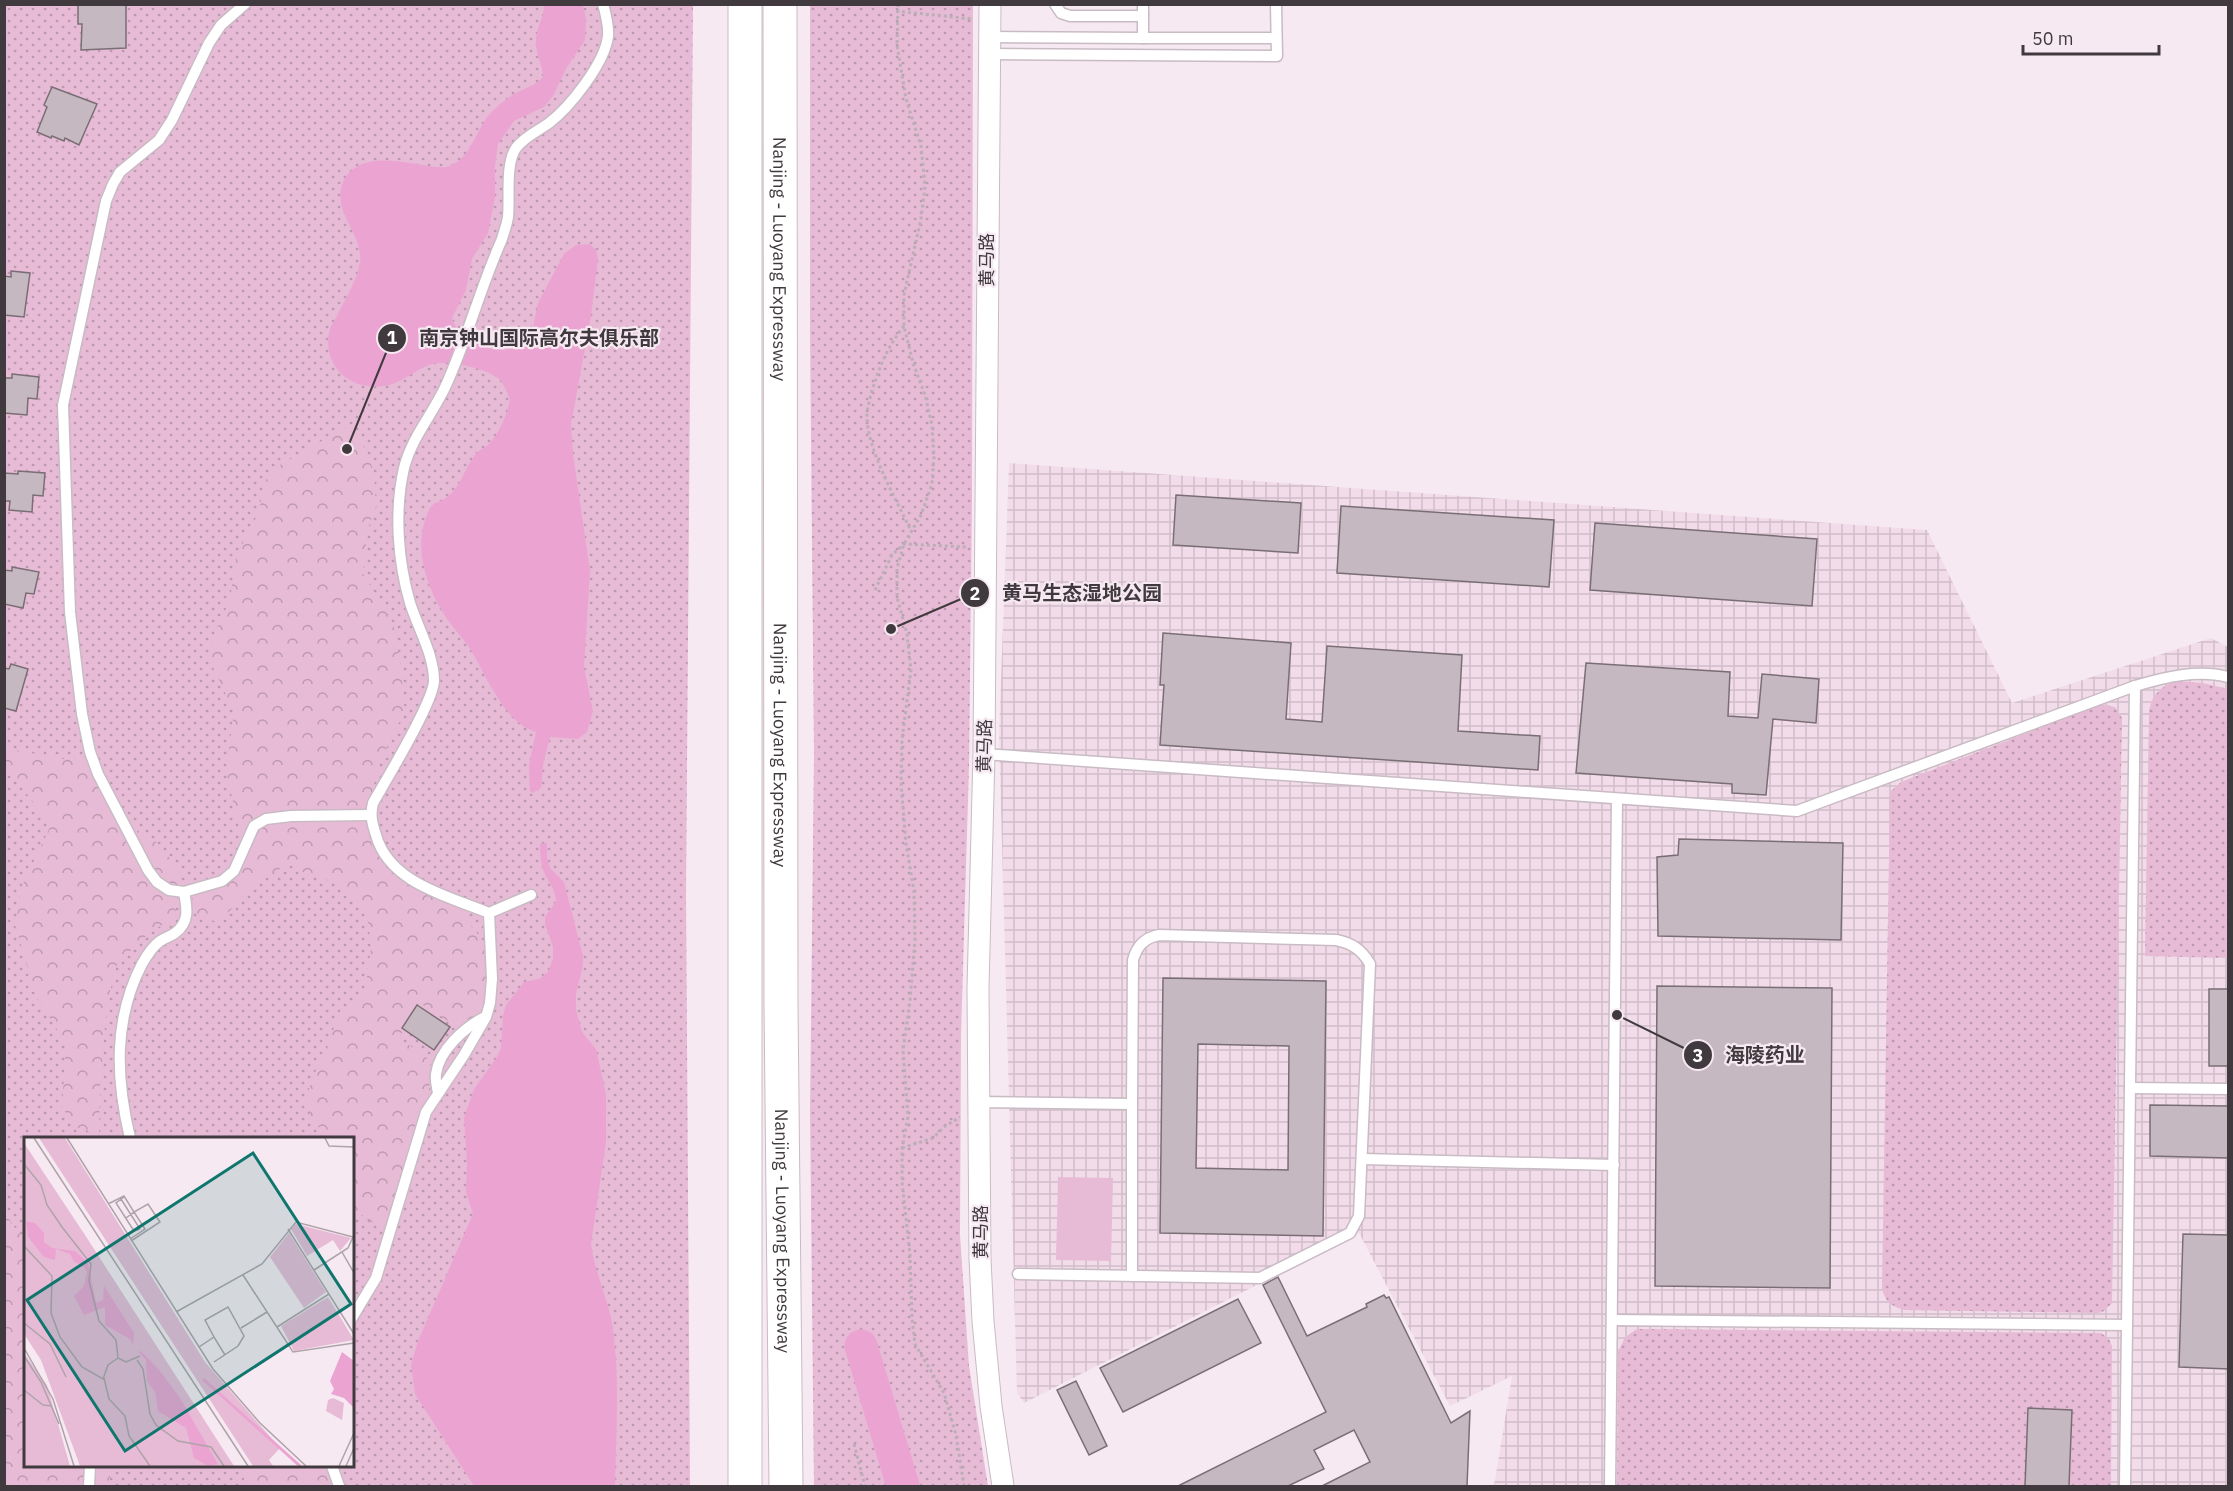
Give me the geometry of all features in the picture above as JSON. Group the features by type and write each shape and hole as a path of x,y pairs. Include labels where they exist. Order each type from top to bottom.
{"highway":[{"name":"Nanjing - Luoyang Expressway","path":"745,4 745,1486"},
{"name":"Nanjing - Luoyang Expressway","path":"780,4 781,1016 786,1486"}],"street":[{"name":"黄马路","path":"983,12 989,46 984,754 978,988 980,1259 991,1406 1003,1486"}],"lane":[{"path":"245,4 221,25 209,43 189,87 159,140 150,150 120,172 106,201 63,405 70,612 82,714 90,752 98,774 148,870 157,882 169,890 184,892 222,881 234,871 254,826 266,819 291,816 370,815"},
{"path":"531,895 489,913 406,877 388,861 377,839 370,815 373,803 421,714 434,683 433,669 410,603 399,555 399,510 404,468 416,437 446,386 502,239 508,219 512,160 515,149 526,138 550,123 569,104 597,66 608,37 603,4"},
{"path":"1055,4 1065,15 1106,10 1143,10 1143,38"},
{"path":"989,46 1276,56 1276,4"},
{"path":"989,46 1143,38 1276,38"},
{"path":"984,754 1797,811 2135,686 2158,679 2192,674 2229,677"},
{"path":"2125,1486 2135,686"},
{"path":"1610,1486 1617,799"},
{"path":"130,1137 120,1089 118,1059 123,1019 143,962 158,942 176,933 186,921 187,906 184,892"},
{"path":"354,1315 376,1278 422,1124 438,1093 486,1017 492,979 489,913"},
{"path":"1018,1274 1132,1276 1260,1278 1350,1233 1359,1216 1370,964 1357,948 1344,941 1159,935 1145,940 1135,952 1133,960 1132,1276"},
{"path":"438,1093 435,1075 440,1062 457,1036 470,1025 486,1017"},
{"path":"2130,1088 2229,1089"},
{"path":"980,1108 1132,1104"},
{"path":"1362,1159 1614,1165"},
{"path":"1612,1320 2127,1325"},
{"path":"89,1486 90,1467"},
{"path":"332,1467 339,1486"}],"path":[{"path":"898,4 896,11 897,45 906,99 921,146 925,186 921,219 904,295 904,326 929,415 934,457 932,484 921,515 904,544 897,568 897,597 907,634 911,670 902,740 901,783 906,844 914,891 915,940 903,1050 908,1117 902,1148 902,1182 910,1254 915,1344 944,1393 956,1435 963,1486"},
{"path":"896,11 983,12"},
{"path":"904,326 896,335 881,363 867,415 869,433 876,456 911,531"},
{"path":"874,590 892,555 904,544 986,548"},
{"path":"902,1148 933,1138 954,1119 980,1108"},
{"path":"854,1444 865,1486"}],"shaded area":[{"path":"544,5 583,5 586,19 585,40 566,69 553,96 544,107 514,121 498,144 495,197 488,233 472,259 466,290 452,318 465,337 487,348 502,350 524,344 530,341 538,303 564,254 576,245 590,244 596,250 598,259 591,316 571,424 573,454 590,571 584,667 593,711 587,732 578,739 550,737 543,765 541,788 532,793 529,765 536,732 525,727 506,709 468,647 445,616 430,587 421,549 424,523 431,507 452,493 476,453 493,440 500,429 510,399 507,391 499,379 485,371 445,363 429,365 389,385 376,387 364,385 353,382 336,368 328,346 330,329 354,283 360,262 357,242 341,202 344,180 351,171 370,162 394,161 444,167 460,159 471,146 483,123 501,103 543,77 536,38"},
{"path":"1009,463 1927,530 2012,703 2211,638 2228,647 2228,1486 1494,1486 1512,1376 1450,1406 1359,1233 1024,1403 1017,1393 999,735"},
{"path":"547,843 550,868 564,882 583,956 576,994 576,1010 582,1032 596,1049 606,1094 606,1142 591,1244 611,1318 615,1349 617,1408 615,1486 474,1486 415,1394 411,1365 418,1341 473,1214 466,1192 467,1162 464,1118 474,1089 501,1048 506,1005 524,982 539,979 548,972 553,958 553,947 545,924 545,917 556,901 553,889 543,870 540,853 540,844"}],"green space":[{"path":"5,5 693,5 686,893 690,1486 5,1486"},
{"path":"810,5 973,5 972,502 969,766 961,1035 960,1235 969,1366 988,1486 814,1486 810,1111 814,755"},
{"path":"344,428 356,429 374,471 376,506 367,532 363,574 393,623 405,713 394,731 377,771 366,821 372,846 390,873 422,893 456,908 477,933 487,957 486,999 478,1013 459,1028 418,1002 399,1038 430,1060 429,1097 416,1128 389,1222 379,1226 354,1210 354,1137 328,1137 310,1118 307,1096 340,1011 357,1000 365,991 371,947 368,921 358,902 338,883 307,874 288,864 253,886 218,921 202,920 196,914 192,899 194,894 225,883 236,873 246,858 226,771 234,712 210,661 213,637 231,593 236,556 259,512 264,482 280,465"},
{"path":"2178,681 2203,683 2228,689 2228,958 2145,956 2149,710 2159,691"},
{"path":"2101,704 2115,707 2122,718 2112,1303 2099,1313 1900,1309 1887,1300 1882,1289 1890,792 1901,782"},
{"path":"4,748 64,759 85,757 117,820 145,834 160,845 180,873 175,916 147,935 117,964 107,1003 100,1087 99,1134 78,1128 62,1108 66,1044 36,996 15,925 22,886 51,825 5,766"},
{"path":"1058,1177 1113,1178 1111,1261 1056,1260"},
{"path":"4,1213 24,1240 24,1467 112,1467 109,1486 5,1486"},
{"path":"1637,1329 2101,1333 2109,1339 2112,1346 2111,1486 1617,1486 1618,1352 1625,1337"},
{"path":"248,1467 324,1467 332,1486 242,1486"}],"building":[{"path":"78,4 126,4 126,48 81,50 82,24 78,24"},
{"path":"52,87 97,104 79,145 65,138 64,141 37,132 47,107 44,105"},
{"path":"11,271 30,273 24,317 4,315 4,276 11,277"},
{"path":"12,374 39,377 37,399 28,398 27,415 4,413 4,378 12,378"},
{"path":"18,471 45,473 43,496 33,495 32,512 9,510 10,501 4,501 4,473 18,474"},
{"path":"1176,495 1301,503 1298,553 1173,545"},
{"path":"1341,506 1554,520 1549,587 1337,573"},
{"path":"1595,523 1817,539 1812,606 1590,590"},
{"path":"12,567 39,572 34,594 26,593 23,608 4,604 4,570 12,571"},
{"path":"1163,633 1291,643 1286,719 1322,722 1327,646 1462,655 1458,731 1540,736 1538,770 1160,745 1164,685 1160,685"},
{"path":"1586,663 1730,672 1728,716 1758,718 1762,674 1819,679 1816,723 1773,719 1766,795 1732,793 1732,784 1576,773"},
{"path":"11,664 28,669 16,711 4,708 4,668 9,669"},
{"path":"1679,839 1843,843 1841,940 1658,936 1657,857 1678,855"},
{"path":"1163,978 1326,981 1323,1236 1160,1233","holes":["1198,1044 1289,1046 1288,1170 1196,1168"]},
{"path":"1657,986 1832,988 1830,1288 1655,1286"},
{"path":"2209,989 2229,989 2229,1066 2209,1066"},
{"path":"417,1005 450,1027 434,1050 402,1028"},
{"path":"2150,1105 2229,1106 2229,1158 2150,1156"},
{"path":"2183,1234 2229,1235 2229,1369 2179,1367"},
{"path":"1278,1277 1307,1336 1367,1307 1366,1304 1384,1295 1386,1298 1389,1297 1451,1423 1470,1411 1467,1486 1322,1486 1370,1462 1354,1430 1314,1450 1324,1469 1288,1486 1178,1486 1326,1412 1263,1285"},
{"path":"1238,1299 1261,1343 1123,1412 1100,1368"},
{"path":"1076,1381 1107,1446 1089,1455 1057,1390"},
{"path":"2028,1408 2072,1410 2069,1486 2025,1486"}],"waterway":[{"path":"861,1346 903,1486"}],"place":[{"name":"南京钟山国际高尔夫俱乐部","path":"347,449"},
{"name":"黄马生态湿地公园","path":"891,629"},
{"name":"海陵药业","path":"1617,1015"}]}
